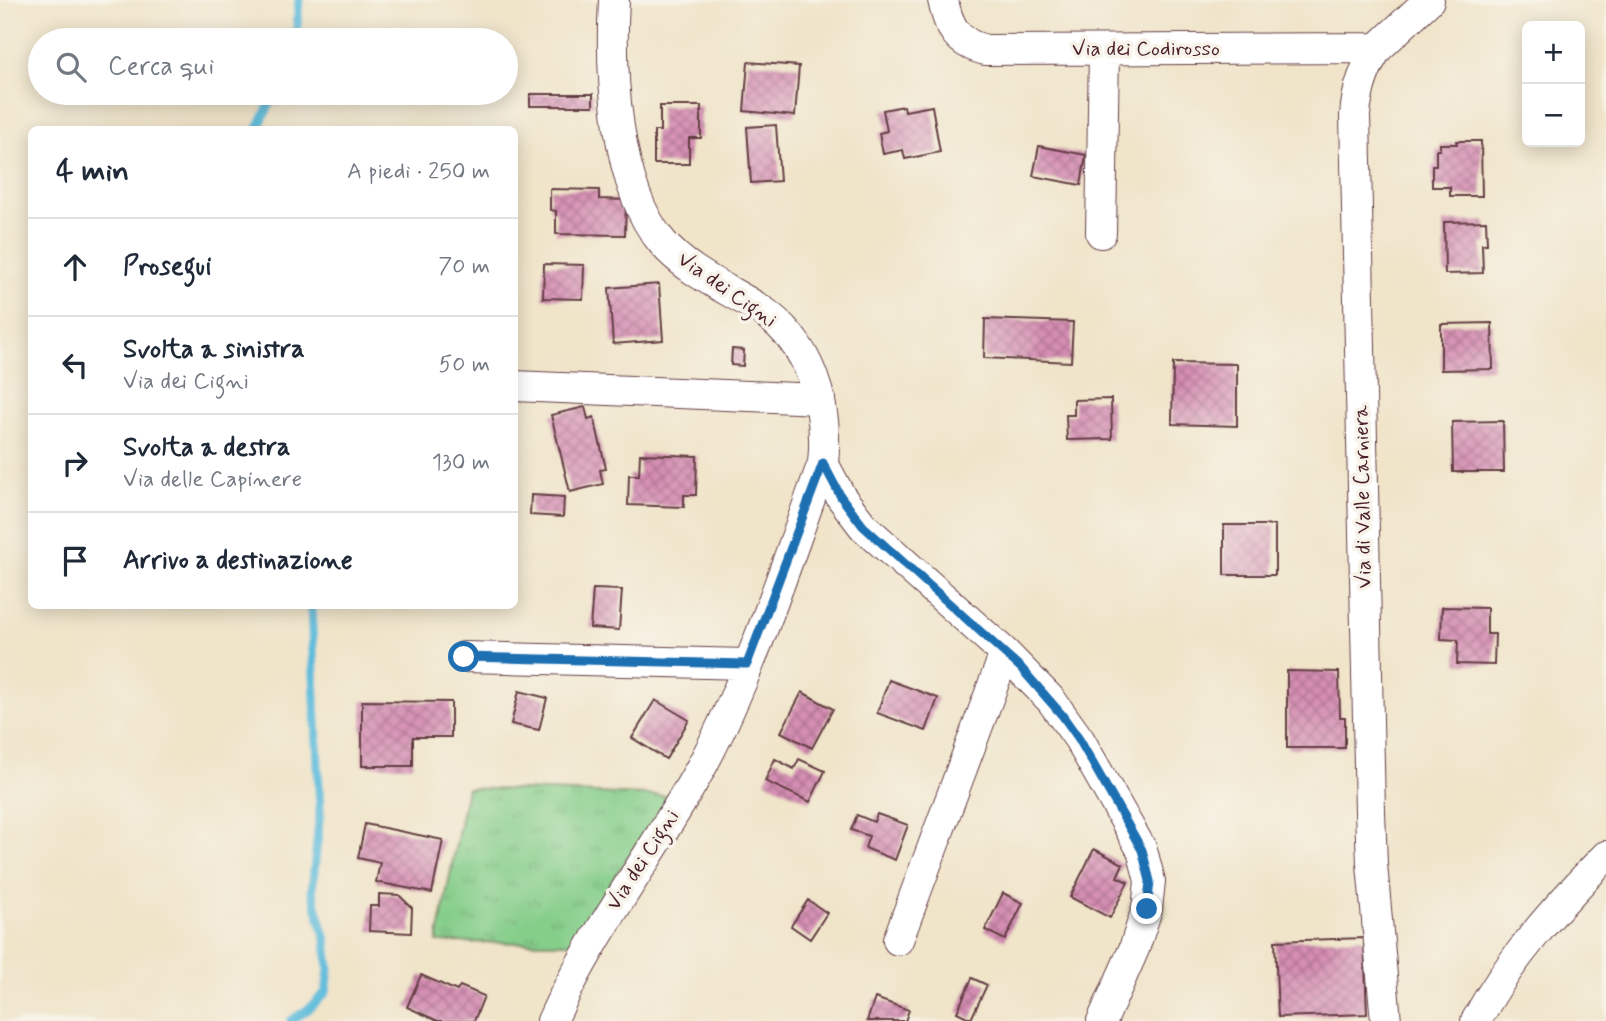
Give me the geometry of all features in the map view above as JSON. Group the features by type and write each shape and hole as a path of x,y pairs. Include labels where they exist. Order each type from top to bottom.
{"street":[{"name":"Via dei Cigni","path":"552,1021 602,924 703,763 747,664 823,463 825,428 820,399 812,373 785,332 761,310 705,278 677,256 661,241 649,223 631,179 618,118 612,74 614,0"},
{"name":"Via dei Codirosso","path":"943,0 955,34 977,48 1378,48"},
{"name":"Via di Valle Carniera","path":"1386,1021 1370,812 1355,127 1361,80 1378,48 1429,0"},
{"path":"1101,233 1104,50"},
{"path":"518,386 820,399"},
{"path":"823,463 841,497 863,526 1005,653 1041,689 1072,729 1132,831 1149,870 1150,895 1140,936 1102,1021"},
{"path":"898,940 1005,653"},
{"path":"464,657 747,664"},
{"path":"1475,1021 1529,939 1606,856"}],"green space":[{"path":"467,788 669,796 571,943 437,942"}],"building":[{"path":"748,62 799,66 795,116 744,111"},
{"path":"530,94 593,94 593,106 530,106"},
{"path":"660,106 701,106 701,138 689,138 689,164 654,164 654,131 660,131"},
{"path":"904,106 905,111 932,106 940,152 905,159 903,150 883,154 879,133 887,131 883,110"},
{"path":"776,125 780,181 751,183 747,127"},
{"path":"1456,141 1481,141 1482,196 1450,196 1450,187 1432,187 1432,165 1436,165 1436,150 1440,150 1440,144 1457,144"},
{"path":"1039,146 1086,155 1081,185 1033,176"},
{"path":"550,189 599,190 599,199 626,200 625,235 556,234 556,211 550,210"},
{"path":"1486,221 1487,244 1482,244 1483,273 1445,274 1444,222"},
{"path":"544,264 584,265 583,299 543,298"},
{"path":"659,284 663,340 613,344 609,288"},
{"path":"985,319 1073,322 1071,362 984,358"},
{"path":"1492,323 1493,369 1441,370 1441,324"},
{"path":"732,349 744,350 743,366 731,365"},
{"path":"1173,363 1237,364 1237,426 1172,424"},
{"path":"1111,399 1112,439 1067,440 1066,415 1074,415 1074,400"},
{"path":"585,407 588,419 594,417 606,469 600,470 603,484 570,492 551,415"},
{"path":"1503,421 1504,472 1453,472 1452,422"},
{"path":"640,454 697,456 696,495 684,495 684,507 628,505 629,475 639,475"},
{"path":"531,495 564,497 563,517 530,515"},
{"path":"1224,525 1275,525 1275,575 1224,575"},
{"path":"593,589 622,590 619,630 590,628"},
{"path":"1442,607 1487,608 1487,634 1495,634 1494,665 1457,664 1458,640 1441,639"},
{"path":"1287,671 1339,672 1340,717 1345,717 1345,748 1287,748"},
{"path":"889,680 938,698 926,731 877,713"},
{"path":"519,691 547,698 539,730 511,724"},
{"path":"802,692 833,709 812,748 781,732"},
{"path":"655,700 689,720 666,759 632,738"},
{"path":"362,701 451,702 451,737 413,737 413,766 362,766"},
{"path":"775,759 794,769 799,759 825,771 810,802 765,781"},
{"path":"877,814 908,825 895,860 865,848 869,836 851,830 857,815 874,822"},
{"path":"365,824 443,840 432,893 376,882 380,863 358,858"},
{"path":"1094,849 1123,864 1117,877 1128,882 1110,918 1070,897"},
{"path":"1003,893 1023,903 1005,940 985,930"},
{"path":"379,894 399,895 412,908 411,933 369,931 370,906 379,906"},
{"path":"808,900 827,913 810,939 791,926"},
{"path":"1364,938 1367,1014 1278,1017 1275,941"},
{"path":"421,975 457,991 460,986 484,996 474,1021 438,1021 407,1007"},
{"path":"972,978 987,985 971,1019 957,1012"},
{"path":"875,998 909,1010 905,1021 867,1021"}],"waterway":[{"path":"297,28 299,0"},
{"path":"259,126 269,105"},
{"path":"291,1021 326,992 329,969 326,940 312,891 320,811 311,609"}],"route":[{"path":"464,657 747,664 823,463 841,497 863,526 1021,668 1062,715 1079,739 1142,850 1150,881 1147,909"}]}
